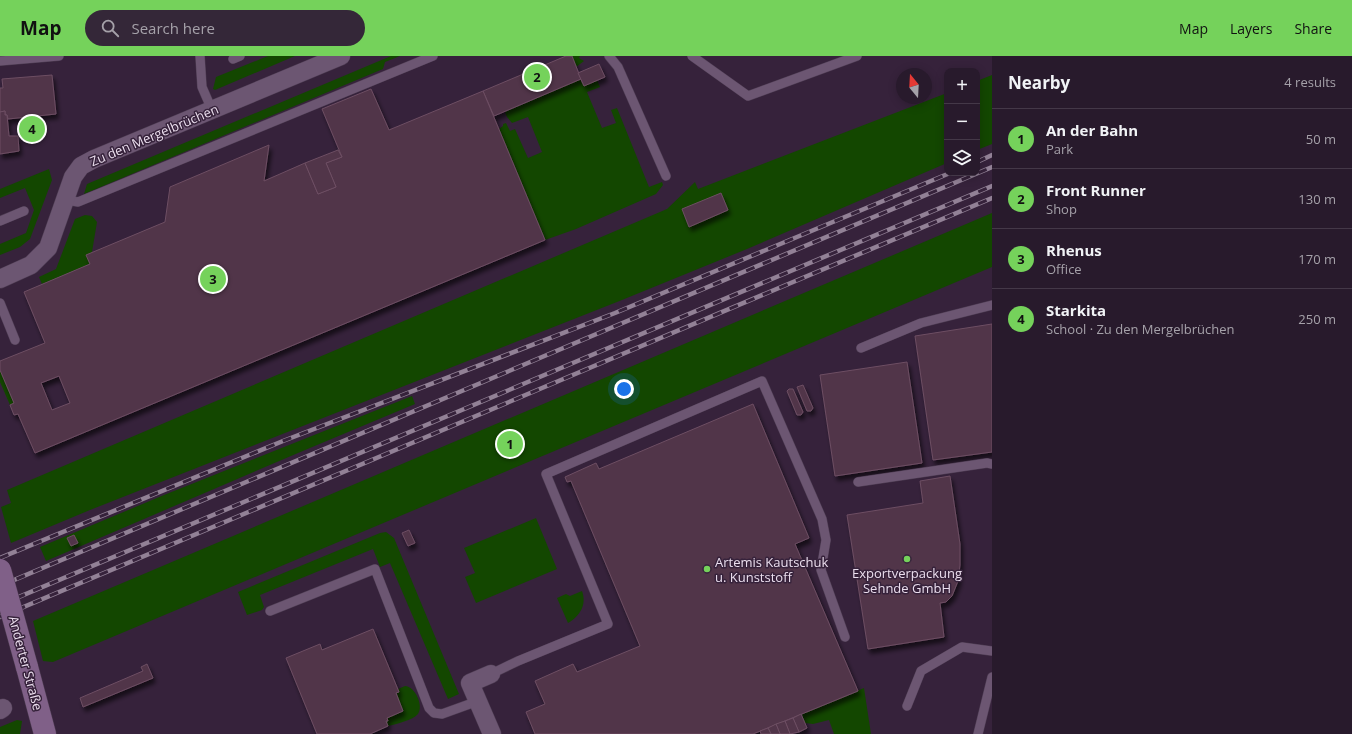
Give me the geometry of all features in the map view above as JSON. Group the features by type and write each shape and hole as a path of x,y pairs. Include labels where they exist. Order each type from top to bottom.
{"main road":[{"name":"Anderter Straße","path":"0,570 45,734"}],"street":[{"name":"Zu den Mergelbrüchen","path":"0,279 31,265 41,257 48,248 73,177 81,166 94,159 341,56"},
{"path":"491,674 470,683 492,734"}],"lane":[{"path":"0,61 59,56"},
{"path":"200,56 202,87 212,110"},
{"path":"66,200 78,202 433,56"},
{"path":"609,56 618,67 666,176"},
{"path":"692,56 748,96 857,56"},
{"path":"0,221 24,211"},
{"path":"0,303 15,340"},
{"path":"861,348 921,323 992,305"},
{"path":"491,674 518,661 608,624 546,474 762,381 822,519 826,540 821,570 845,637"},
{"path":"858,482 987,463 992,464"},
{"path":"270,612 375,569 429,708 434,714 442,714 478,701"},
{"path":"907,706 921,671 962,647 992,651"},
{"path":"978,734 992,677"}],"green space":[{"path":"268,56 295,56 215,90 213,89 216,77"},
{"path":"391,56 400,56 385,62 383,69 84,194 87,184"},
{"path":"572,56 580,56 579,58 584,61 576,67"},
{"path":"992,75 992,144 980,149 980,104 980,80"},
{"path":"581,79 597,80 600,87 587,92 602,128 616,123 611,110 617,108 649,187 662,182 663,185 656,194 576,229 545,240 499,129 506,123 510,131 515,129 528,158 542,152 528,117 512,123 505,112"},
{"path":"944,94 944,164 747,249 617,302 90,510 11,543 1,507 11,503 7,490 667,209 695,182 698,189 918,104 932,104 932,99"},
{"path":"49,169 52,180 30,239 20,247 0,255 0,244 26,233 34,210 25,188 0,198 0,189"},
{"path":"992,213 992,267 53,662 43,661 33,621"},
{"path":"85,215 92,216 97,222 90,264 42,284 39,277 56,269 75,219"},
{"path":"0,370 14,403 10,405 0,382"},
{"path":"412,396 415,404 46,561 40,547 164,495"},
{"path":"536,518 557,569 476,603 465,577 475,573 464,548"},
{"path":"386,532 394,538 459,694 448,699 390,563 380,567 373,549 260,595 264,607 262,610 247,615 238,592 380,533"},
{"path":"582,591 584,601 581,610 576,617 568,623 557,598 566,594 570,596"},
{"path":"405,686 412,689 418,697 420,710 416,716 404,722 388,726 386,721 388,720 387,718 403,711 396,693 399,692 398,689"},
{"path":"864,688 871,734 834,734 829,720 813,724 805,723 801,714"},
{"path":"17,720 22,721 20,734 0,734 0,727"}],"building":[{"path":"566,56 572,56 581,79 494,116 483,91"},
{"path":"599,64 605,77 584,86 578,73"},
{"path":"52,75 56,114 8,119 7,115 5,115 5,111 0,112 0,88 3,88 2,79"},
{"path":"371,89 389,130 483,91 545,240 35,453 18,414 14,415 10,405 14,403 0,370 0,361 45,343 24,292 90,264 86,255 165,222 170,187 269,145 264,181 305,163 318,194 336,187 326,163 342,157 322,109","holes":["59,376 70,403 52,410 41,383"]},
{"path":"5,111 5,115 7,115 9,136 18,136 19,151 0,154 0,112"},
{"path":"338,150 342,157 326,163 336,187 318,194 305,163"},
{"path":"721,193 728,210 689,227 682,209"},
{"path":"992,324 992,452 933,460 915,336"},
{"path":"907,362 922,463 835,476 820,375"},
{"path":"803,385 813,408 811,411 807,411 797,387"},
{"path":"789,389 793,389 803,412 801,415 797,415 787,391"},
{"name":"Artemis Kautschuk u. Kunststoff","path":"753,404 809,538 795,544 858,691 753,734 535,734 526,712 545,704 535,681 573,664 577,672 640,646 571,481 567,482 565,477 596,463 599,469"},
{"name":"Exportverpackung Sehnde GmbH","path":"950,476 960,544 960,565 958,581 952,596 946,602 940,603 944,637 868,649 847,515 923,503 920,481"},
{"path":"409,530 415,543 408,546 402,533"},
{"path":"74,535 78,543 71,546 67,538"},
{"path":"373,629 399,692 396,693 403,711 387,718 388,721 386,721 388,726 370,734 317,734 286,658 320,644 322,650"},
{"path":"147,664 153,678 83,707 80,698 143,671 141,667"},
{"path":"801,714 807,728 799,732 793,718"},
{"path":"793,718 799,732 790,734 785,721"},
{"path":"785,721 790,734 780,734 776,724"},
{"path":"776,724 780,734 771,734 768,728"},
{"path":"768,728 771,734 761,734 760,731"}],"railway":[{"path":"980,161 992,155"},
{"path":"0,586 992,167"},
{"path":"0,558 283,441 615,313 944,176"},
{"path":"0,605 992,186"},
{"path":"0,617 992,198"}],"place":[{"name":"Front Runner","path":"537,77"},
{"name":"Starkita","path":"32,129"},
{"name":"Rhenus","path":"213,279"},
{"name":"An der Bahn","path":"510,444"},
{"name":"Exportverpackung Sehnde GmbH","path":"907,559"},
{"name":"Artemis Kautschuk u. Kunststoff","path":"707,569"}]}
